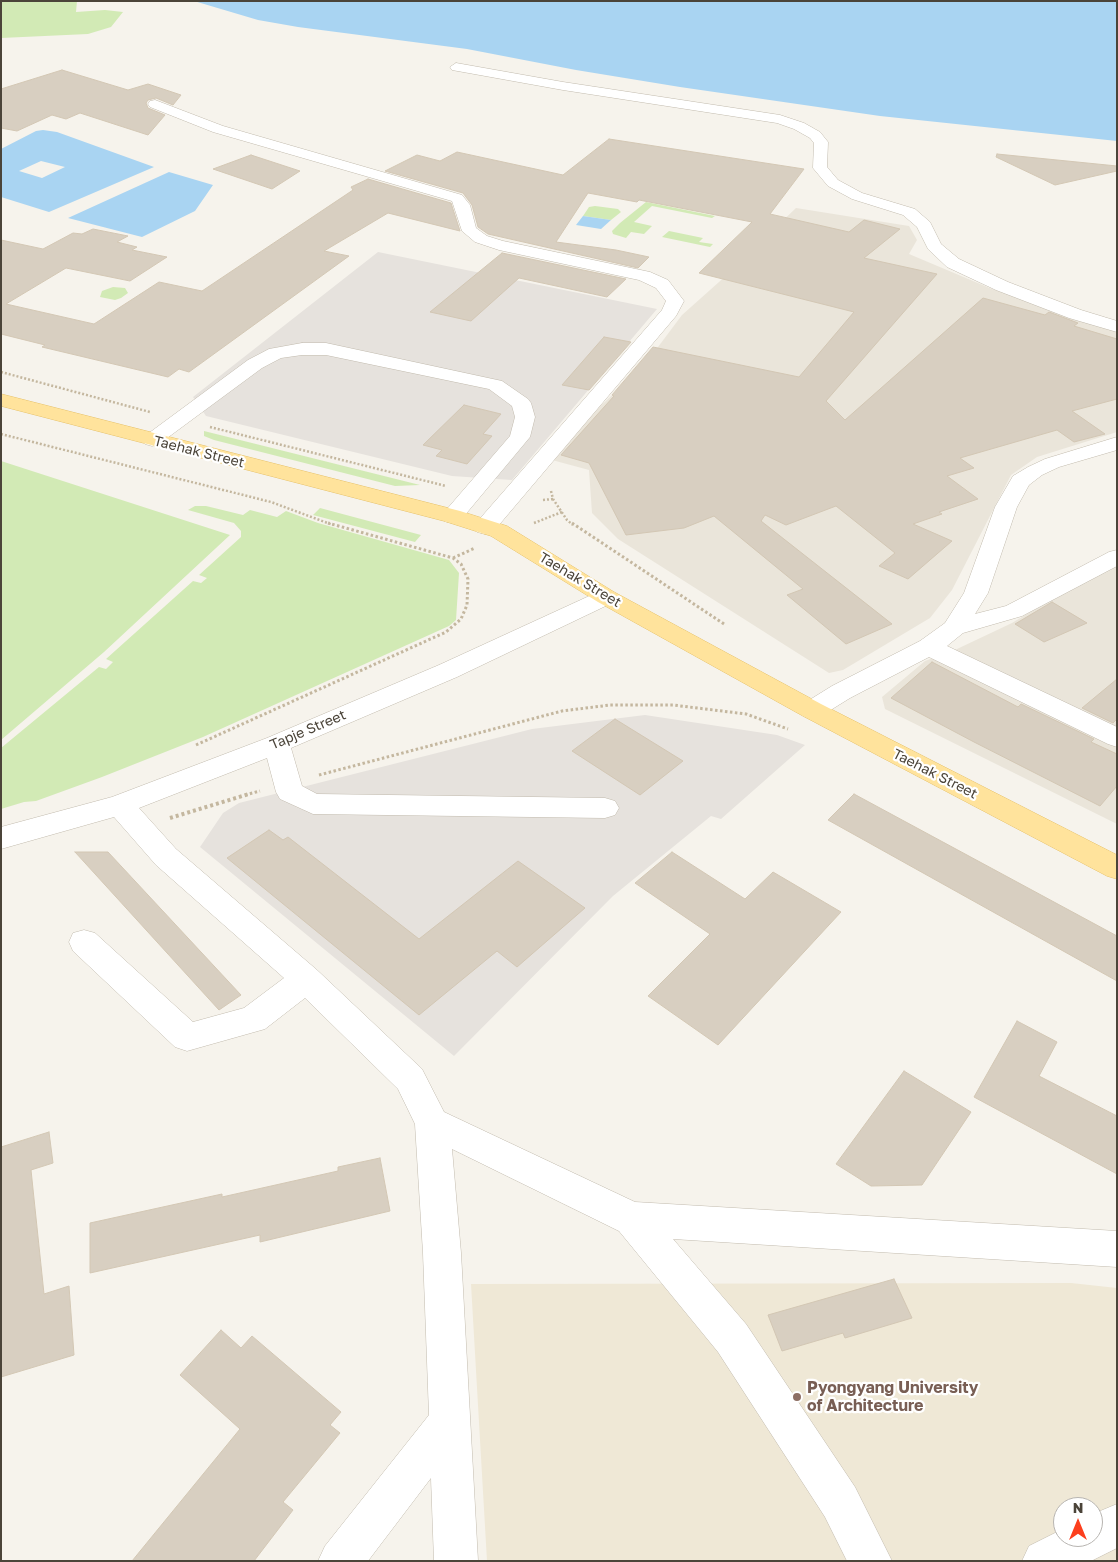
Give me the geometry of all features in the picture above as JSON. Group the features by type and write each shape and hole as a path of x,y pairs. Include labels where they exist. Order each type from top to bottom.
{"main road":[{"name":"Taehak Street","path":"1,400 485,526 506,535 606,597 812,710 1117,868"}],"street":[{"path":"456,67 563,86 780,119 799,126 815,135 821,142 820,168 832,183 857,196 909,212 924,225 934,246 953,263 1002,286 1075,314 1117,326"},
{"path":"156,104 218,129 457,198 462,205 466,224 470,231 482,239 499,245 644,276 662,284 675,301 670,312 485,526"},
{"path":"152,440 255,364 276,353 302,349 326,349 495,385 521,403 525,417 520,437 474,493 452,516"},
{"path":"954,628 976,593 1006,507 1021,481 1035,471 1052,463 1117,443"},
{"path":"812,710 841,692 928,647 954,628 1014,611 1117,557"},
{"name":"Tapje Street","path":"1,838 120,806 276,744 448,671 606,597"},
{"path":"928,647 1117,738"},
{"path":"276,744 290,792 313,804 605,808"},
{"path":"120,806 166,857 306,979 410,1079 432,1123 442,1253 456,1561"},
{"path":"84,942 187,1037 254,1019 306,979"},
{"path":"432,1123 632,1219 1117,1248"},
{"path":"632,1219 732,1338 840,1502 870,1561"},
{"path":"340,1561 450,1421"},
{"path":"1103,1532 1117,1525"},
{"path":"1044,1561 1073,1547"}],"path":[{"path":"1,372 474,493"},
{"path":"1,434 271,502 319,520 453,558 461,564 468,579 469,590 467,605 456,626 188,748"},
{"path":"549,484 553,499 567,520 724,624"},
{"path":"508,500 534,501 553,499"}],"shaded area":[{"path":"796,208 909,226 917,240 909,254 992,289 1117,330 1117,432 1037,457 1011,475 952,590 930,618 843,670 829,673 618,539 592,513 589,470 552,460 572,433 646,363 682,315"},
{"path":"378,252 657,309 512,480 452,476 206,416 193,397"},
{"path":"1117,566 1117,824 885,709 882,697 925,661 957,649 1012,623 1053,598"},
{"path":"645,715 777,735 805,745 721,819 711,816 613,896 454,1056 200,847 223,813 239,803 532,729"},
{"name":"Pyongyang University of Architecture","path":"1071,1283 1117,1288 1117,1561 487,1561 471,1284"}],"green space":[{"path":"1,1 77,1 76,12 105,10 123,12 111,27 88,34 1,38"},
{"path":"646,202 715,216 712,218 652,206 634,222 652,226 644,234 631,232 626,238 613,234 612,231 620,223"},
{"path":"589,207 618,209 621,212 611,220 583,216"},
{"path":"669,231 703,238 699,242 713,244 710,247 662,237"},
{"path":"113,287 125,288 128,293 115,300 100,297 102,291"},
{"path":"204,431 420,485 395,486 214,440 204,436"},
{"path":"1,461 230,535 104,652 1,740"},
{"path":"195,506 206,506 243,515 250,510 277,517 286,511 318,523 449,560 459,573 456,620 449,626 203,737 36,801 24,802 1,809 1,748 99,667 106,669 113,662 106,659 193,581 201,583 207,578 199,575 241,537 241,531 234,523 188,510"},
{"path":"320,508 421,535 415,542 313,515"}],"water":[{"path":"194,1 1117,1 1117,141 880,116 680,87 576,70 467,49 258,20"},
{"path":"36,131 57,132 154,167 49,212 1,197 1,149","holes":["41,161 65,167 42,178 19,171"]},
{"path":"169,172 213,185 195,211 142,237 68,218"},
{"path":"583,216 611,220 601,229 576,225"}],"building":[{"path":"62,70 128,90 148,84 181,95 173,105 156,98 148,100 146,103 148,108 165,115 148,135 80,113 66,119 52,115 17,131 1,128 1,89"},
{"path":"609,139 804,169 770,214 849,232 864,220 900,229 864,258 937,274 826,401 845,420 983,298 1045,315 1049,312 1078,323 1074,326 1117,339 1117,399 1072,411 1105,434 1074,442 1057,430 960,458 974,468 947,476 978,499 939,512 942,514 913,524 952,541 908,579 879,566 895,553 836,506 786,525 765,515 761,521 892,624 846,644 787,595 803,589 714,516 684,528 626,535 589,463 561,455 614,396 612,395 653,347 799,377 854,312 699,273 752,222 639,200 637,202 588,193 556,242 616,250 649,257 638,268 488,234 478,227 472,205 463,193 385,171 417,155 440,161 457,152 563,175"},
{"path":"997,154 1117,166 1117,171 1055,185 996,157"},
{"path":"251,155 300,171 272,189 213,169"},
{"path":"368,179 451,203 460,231 388,213 324,251 349,256 189,372 179,369 168,377 42,347 45,345 1,334 1,240 43,249 73,233 82,234 93,229 128,236 117,242 137,247 132,250 167,257 130,281 66,268 6,304 94,324 159,282 202,291 353,190 351,187"},
{"path":"502,253 626,279 607,297 519,278 471,321 430,312"},
{"path":"604,337 631,342 589,390 562,385"},
{"path":"464,405 501,414 483,434 492,436 467,464 436,456 442,450 423,445"},
{"path":"1052,602 1087,623 1044,642 1015,624"},
{"path":"932,662 1018,707 1021,704 1094,739 1091,742 1117,754 1117,786 1100,806 891,698"},
{"path":"1117,679 1117,719 1113,723 1082,708"},
{"path":"615,719 683,761 640,795 572,751"},
{"path":"854,794 1117,936 1117,981 828,820"},
{"path":"269,830 283,840 288,837 419,939 518,861 585,908 517,967 497,951 419,1015 227,858"},
{"path":"75,852 108,852 241,995 219,1010"},
{"path":"672,852 745,899 773,872 841,912 718,1045 648,996 710,934 635,883"},
{"path":"1017,1021 1057,1042 1039,1076 1117,1116 1117,1174 974,1097"},
{"path":"904,1071 971,1112 922,1185 871,1186 836,1164"},
{"path":"49,1132 53,1163 31,1170 44,1294 69,1286 74,1355 1,1377 1,1147"},
{"path":"380,1158 390,1211 260,1242 260,1235 90,1273 90,1223 222,1194 222,1197 338,1171 338,1167"},
{"path":"894,1279 912,1318 845,1338 843,1333 782,1351 768,1315"},
{"path":"221,1330 241,1348 252,1336 341,1412 330,1425 340,1433 283,1502 293,1510 254,1561 132,1561 240,1429 180,1375"}],"place":[{"name":"Pyongyang University of Architecture","path":"797,1397"}]}
